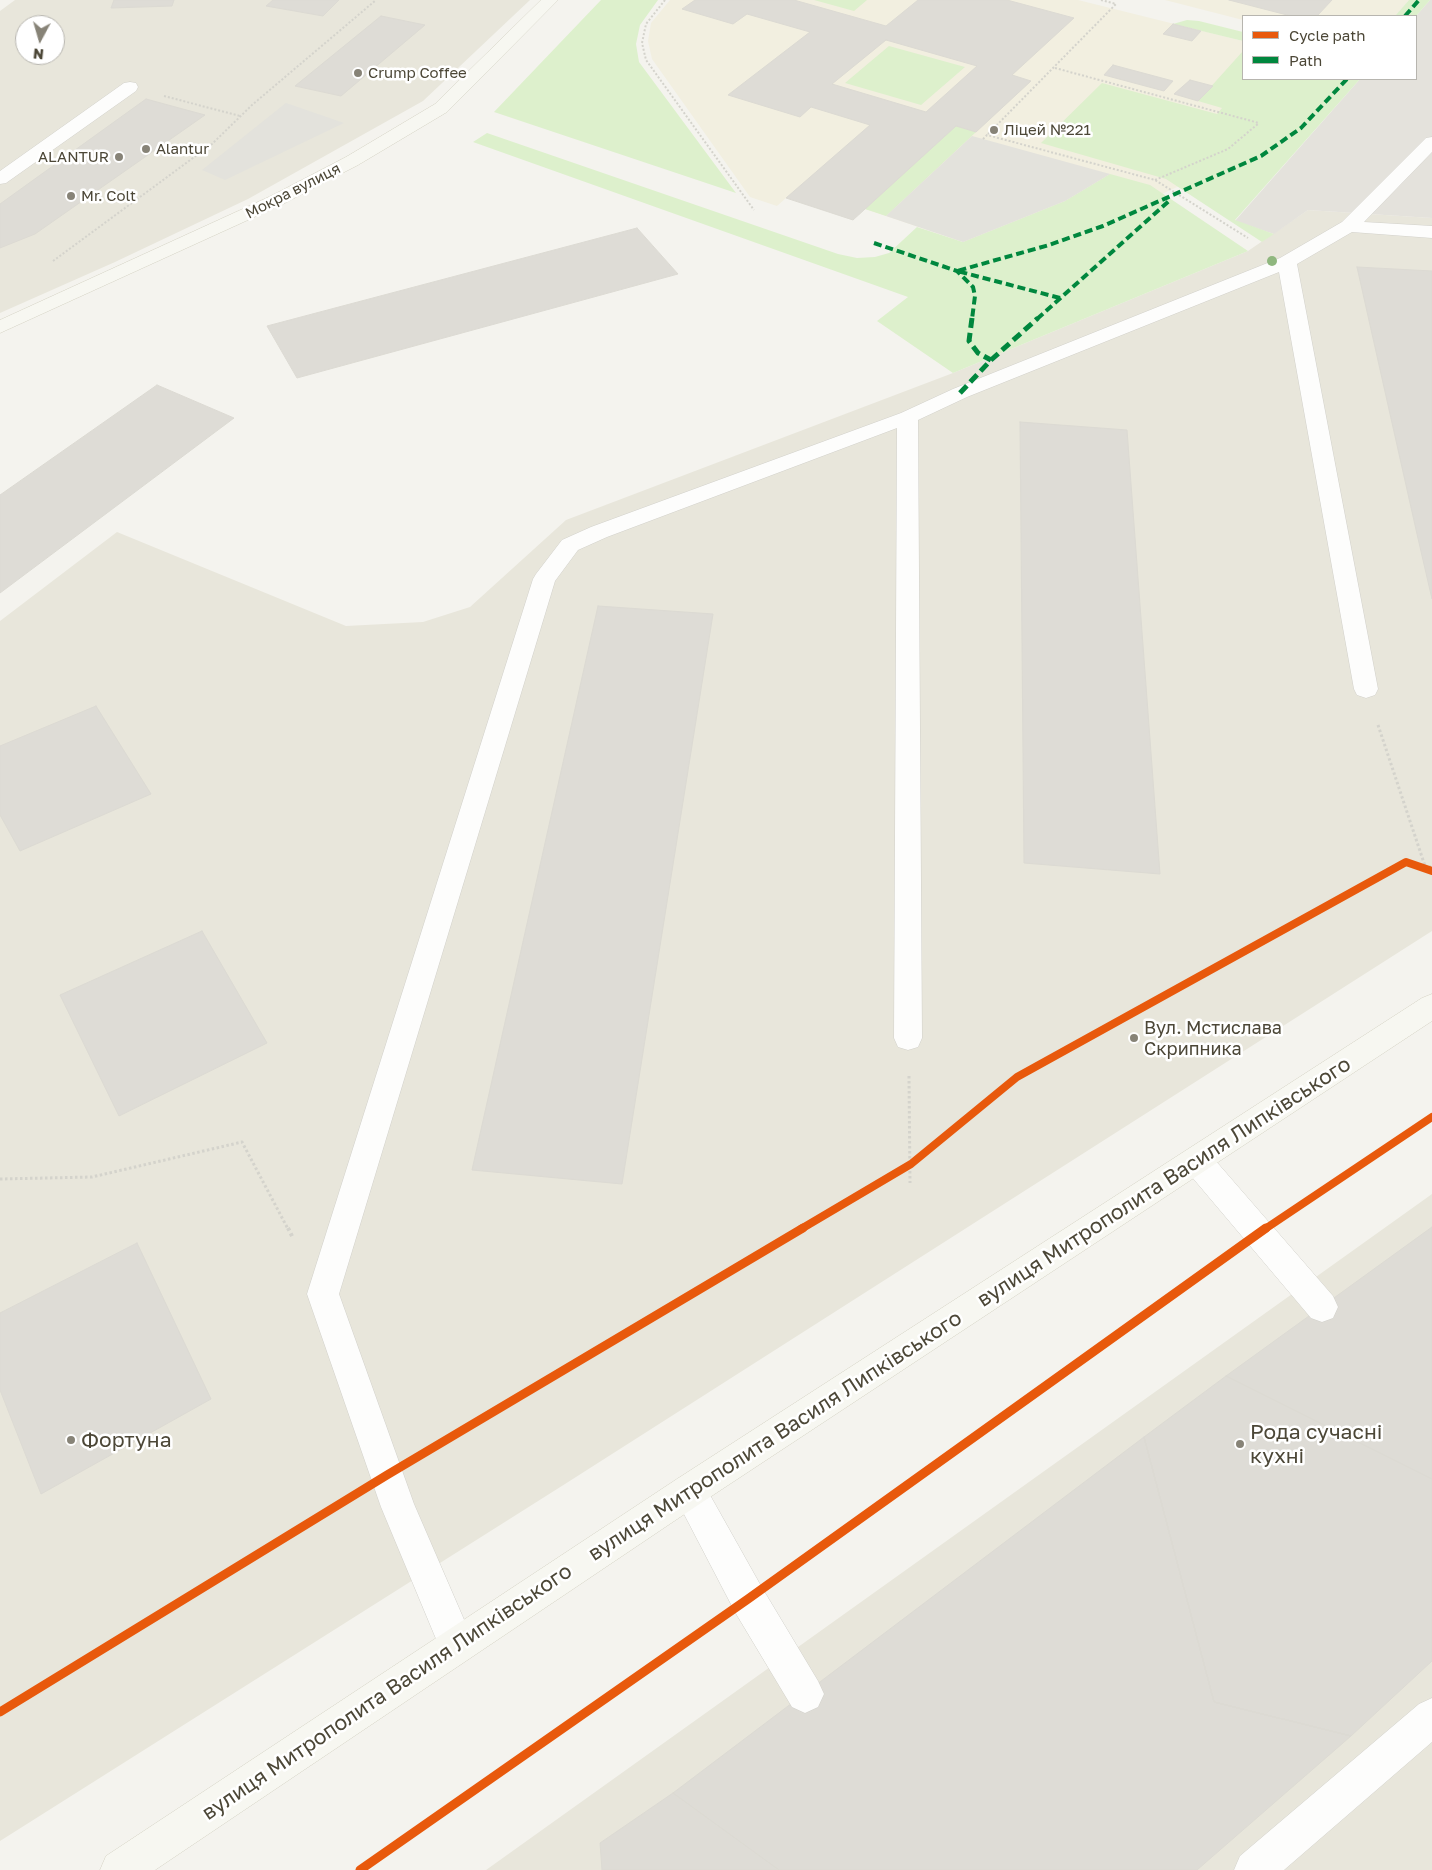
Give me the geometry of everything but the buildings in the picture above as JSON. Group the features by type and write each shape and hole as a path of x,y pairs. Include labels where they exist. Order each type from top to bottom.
{"main road":[{"name":"Мокра вулиця","path":"0,327 268,204 369,151 441,108 550,0"},
{"name":"вулиця Митрополита Василя Липківського","path":"120,1870 689,1491 1198,1161 1432,1006"}],"lane":[{"path":"0,179 130,87"},
{"path":"457,1645 398,1507 323,1294 544,579 570,545 599,532 908,417 960,393 1287,262 1349,226 1432,142"},
{"path":"1349,226 1432,232"},
{"path":"1287,262 1366,689"},
{"path":"908,417 908,1038"},
{"path":"1198,1161 1322,1307"},
{"path":"689,1491 748,1599 805,1694"},
{"path":"1254,1870 1432,1717"}],"path":[{"path":"47,266 212,144 241,116 376,0"},
{"path":"665,0 646,24 642,43 646,60 754,210"},
{"path":"983,138 1055,68 1116,4 1101,0"},
{"path":"1055,68 1259,122 1228,149 1154,180"},
{"path":"130,87 241,116"},
{"path":"988,135 1154,180 1287,262"},
{"path":"1366,689 1430,869"},
{"path":"1413,864 1430,869"},
{"path":"908,1038 910,1183"},
{"path":"0,1179 92,1177 242,1142 323,1294"},
{"path":"902,1169 918,1158"}],"shaded area":[{"path":"15,0 530,0 423,101 248,199 115,262 0,313 0,11"},
{"name":"Ліцей №221","path":"670,0 1078,0 1242,41 1242,80 1250,154 1100,222 963,242 865,209 853,220 786,198 777,206 750,197 652,59 648,41 651,23"},
{"path":"1165,0 1409,0 1396,15 1242,15 1242,20"},
{"path":"1432,0 1432,218 1308,210 1274,234 1235,221 1359,80 1417,80 1417,15"},
{"path":"286,103 344,123 225,180 202,170"},
{"path":"972,136 1110,174 1065,201 963,242 886,216"},
{"path":"1308,210 1432,218 1432,931 565,1484 0,1841 0,621 117,532 346,626 423,622 470,607 566,520 953,373 1248,251"},
{"path":"1432,1194 1432,1870 486,1870"}],"green space":[{"path":"601,0 658,0 640,25 636,44 639,62 736,193 494,112"},
{"path":"814,0 867,0 854,11"},
{"path":"1409,0 1430,0 1417,15 1396,15"},
{"path":"1187,20 1199,21 1242,32 1242,41 1173,24"},
{"path":"889,46 965,67 921,105 845,83"},
{"path":"1242,52 1242,80 1359,80 1235,220 1274,234 1262,242 1166,179 1041,143 1102,83 1217,114 1222,108 1198,101"},
{"path":"956,126 976,132 886,216 865,209"},
{"path":"487,133 838,254 857,258 875,257 889,253 917,227 963,242 1065,201 1110,174 1150,185 1248,251 953,373 877,321 908,297 473,142"}],"marked path":[{"path":"1406,15 1419,0"},
{"path":"1060,298 957,271 1049,245 1103,226 1261,156 1301,128 1346,80"},
{"path":"960,393 991,360 1170,200"},
{"path":"874,243 957,271 967,279 973,287 975,296 969,341 978,353 991,360"}],"cycle path":[{"path":"0,1712 387,1475 911,1164 1017,1077 1406,862 1432,871"},
{"path":"360,1870 748,1599 1259,1233 1432,1117"}],"place":[{"name":"Crump Coffee","path":"358,73"},
{"name":"Ліцей №221","path":"994,130"},
{"name":"Alantur","path":"146,149"},
{"name":"ALANTUR","path":"119,157"},
{"name":"Mr. Colt","path":"71,196"},
{"name":"Вул. Мстислава Скрипника","path":"1134,1038"},
{"name":"Фортуна","path":"71,1440"},
{"name":"Рода сучасні кухні","path":"1240,1444"}]}
